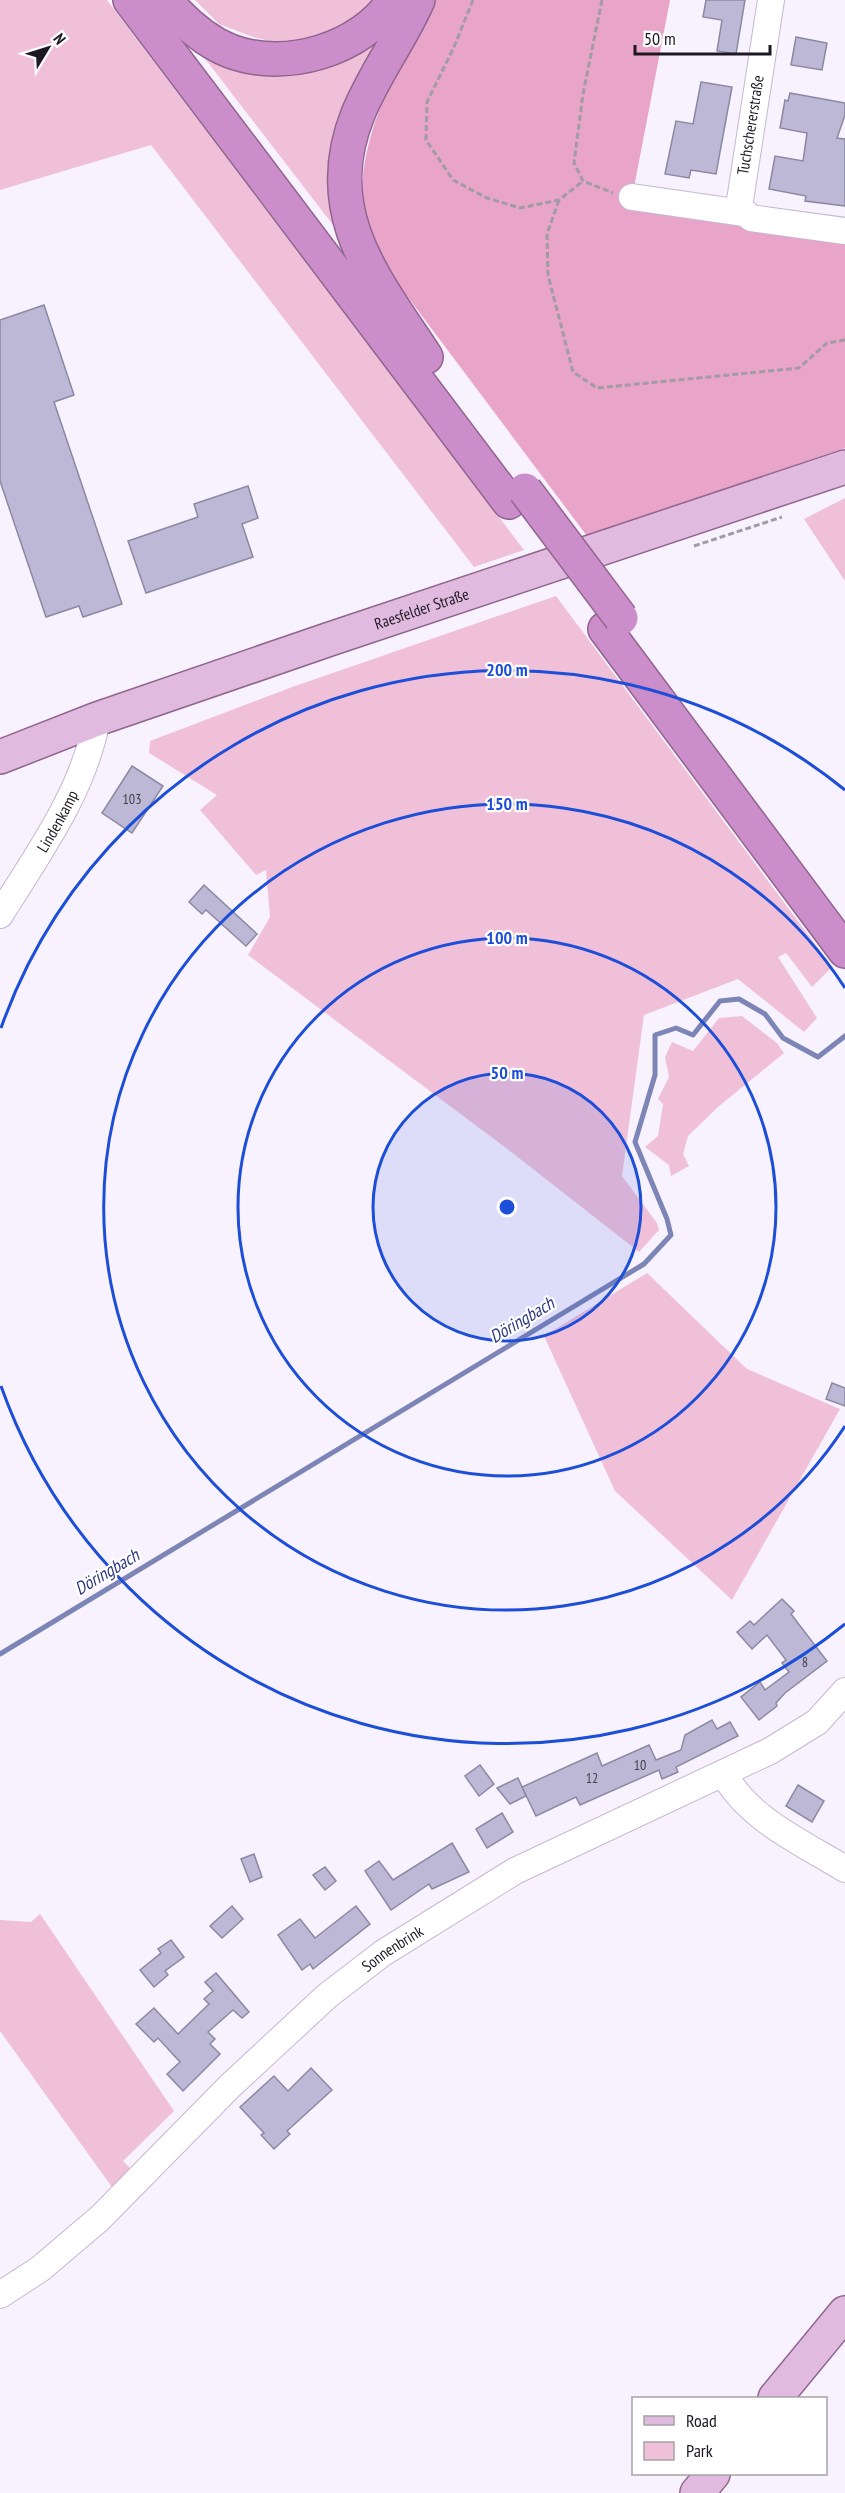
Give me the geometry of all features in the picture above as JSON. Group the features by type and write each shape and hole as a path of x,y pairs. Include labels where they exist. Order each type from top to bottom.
{"highway":[{"path":"130,0 845,918"},
{"path":"150,0 349,264 426,357"},
{"path":"165,0 179,17 199,32 228,50 260,59 297,57 332,49 364,31 394,0"},
{"path":"418,0 358,115 348,152 344,194 360,252 517,496"},
{"path":"613,623 845,951"}],"main road":[{"name":"Raesfelder Straße","path":"0,757 97,719 845,467"},
{"path":"776,2397 845,2313"},
{"path":"697,2493 712,2475"}],"street":[{"name":"Tuchschererstraße","path":"743,213 738,200 771,0"},
{"path":"632,197 743,213 751,218 845,231"},
{"name":"Lindenkamp","path":"0,915 43,845 83,770 91,750 97,719"},
{"name":"Sonnenbrink","path":"0,2295 40,2269 100,2218 238,2078 327,1996 383,1953 515,1870 770,1751 817,1722 845,1691"},
{"path":"724,1774 734,1792 759,1813 845,1869"}],"path":[{"path":"473,0 454,47 427,102 426,140 453,180 487,198 520,208 560,200 584,181"},
{"path":"602,0 584,94 574,163 584,181 605,192 632,197"},
{"path":"560,200 547,234 548,275 573,372 597,388 799,368 827,343 845,340"}],"green space":[{"path":"0,0 107,0 524,550 474,567 151,145 0,190"},
{"path":"195,0 379,0 331,35 288,45 253,37 219,24"},
{"path":"395,16 351,109 343,238 183,30 234,57"},
{"path":"845,498 845,581 804,519"},
{"path":"556,596 832,967 812,987 786,953 778,957 817,1018 804,1032 738,979 644,1015 622,1176 657,1223 659,1230 639,1252 510,1151 248,955 270,917 266,870 256,875 200,810 217,795 149,753 150,741 295,686"},
{"path":"742,1016 777,1043 784,1053 718,1107 688,1136 683,1154 689,1166 671,1176 669,1165 645,1147 658,1136 663,1104 658,1099 669,1077 665,1057 672,1042 693,1051 719,1018"},
{"path":"647,1273 747,1369 840,1409 732,1600 615,1491 544,1336"},
{"path":"40,1914 174,2111 123,2161 132,2170 114,2190 0,2031 0,1920 31,1922"}],"shaded area":[{"path":"436,0 670,0 631,203 845,235 845,448 587,536 399,285 368,232 362,186 372,130 392,80"}],"building":[{"path":"706,0 745,0 736,54 717,51 722,20 703,17"},
{"path":"796,37 827,43 822,70 791,65"},
{"path":"701,82 732,87 716,174 691,170 689,178 665,174 676,121 693,124"},
{"path":"790,93 845,103 845,115 837,138 845,139 845,206 805,201 806,196 769,189 775,156 803,161 807,133 780,128 785,100 788,101"},
{"path":"44,305 74,395 54,402 122,604 83,617 79,606 46,617 0,481 0,320"},
{"path":"248,486 258,518 242,524 253,557 146,593 128,541 198,517 194,504"},
{"path":"132,766 163,786 132,833 102,813"},
{"path":"204,885 257,934 246,946 206,910 202,914 189,902"},
{"path":"832,1383 845,1388 845,1406 826,1399"},
{"path":"782,1599 794,1611 791,1614 827,1661 785,1693 776,1703 777,1706 759,1720 741,1697 760,1682 765,1690 789,1672 782,1663 786,1660 767,1635 752,1649 737,1632 750,1621 754,1625"},
{"path":"712,1720 717,1729 730,1722 738,1736 676,1767 678,1772 662,1779 659,1770 580,1805 576,1797 536,1816 522,1787 597,1753 602,1766 649,1745 656,1760 681,1750 685,1735"},
{"path":"480,1765 494,1784 479,1796 465,1776"},
{"path":"518,1778 526,1796 510,1804 497,1788"},
{"path":"798,1785 824,1801 812,1822 786,1806"},
{"path":"502,1813 513,1832 487,1848 476,1829"},
{"path":"452,1843 469,1872 432,1889 429,1884 391,1910 365,1871 379,1861 393,1880"},
{"path":"254,1854 262,1877 250,1882 241,1859"},
{"path":"325,1867 336,1881 325,1890 313,1875"},
{"path":"232,1906 243,1919 222,1938 210,1926"},
{"path":"356,1906 370,1924 313,1969 310,1964 302,1970 278,1935 300,1919 315,1938"},
{"path":"171,1940 184,1957 165,1971 168,1975 154,1987 140,1970 161,1953 158,1949"},
{"path":"216,1973 249,2012 242,2018 233,2010 208,2032 215,2039 210,2044 220,2054 183,2091 167,2074 180,2062 158,2038 154,2042 136,2024 154,2008 178,2034 209,2004 204,1999 213,1991 205,1982"},
{"path":"311,2068 332,2090 287,2131 290,2134 274,2149 261,2135 264,2133 240,2107 274,2076 288,2091"}],"waterway":[{"name":"Döringbach","path":"0,1654 644,1264 671,1235 667,1219 635,1142 655,1075 655,1035 676,1028 693,1035 720,1001 739,999 765,1014 783,1038 818,1057 845,1036"}]}
